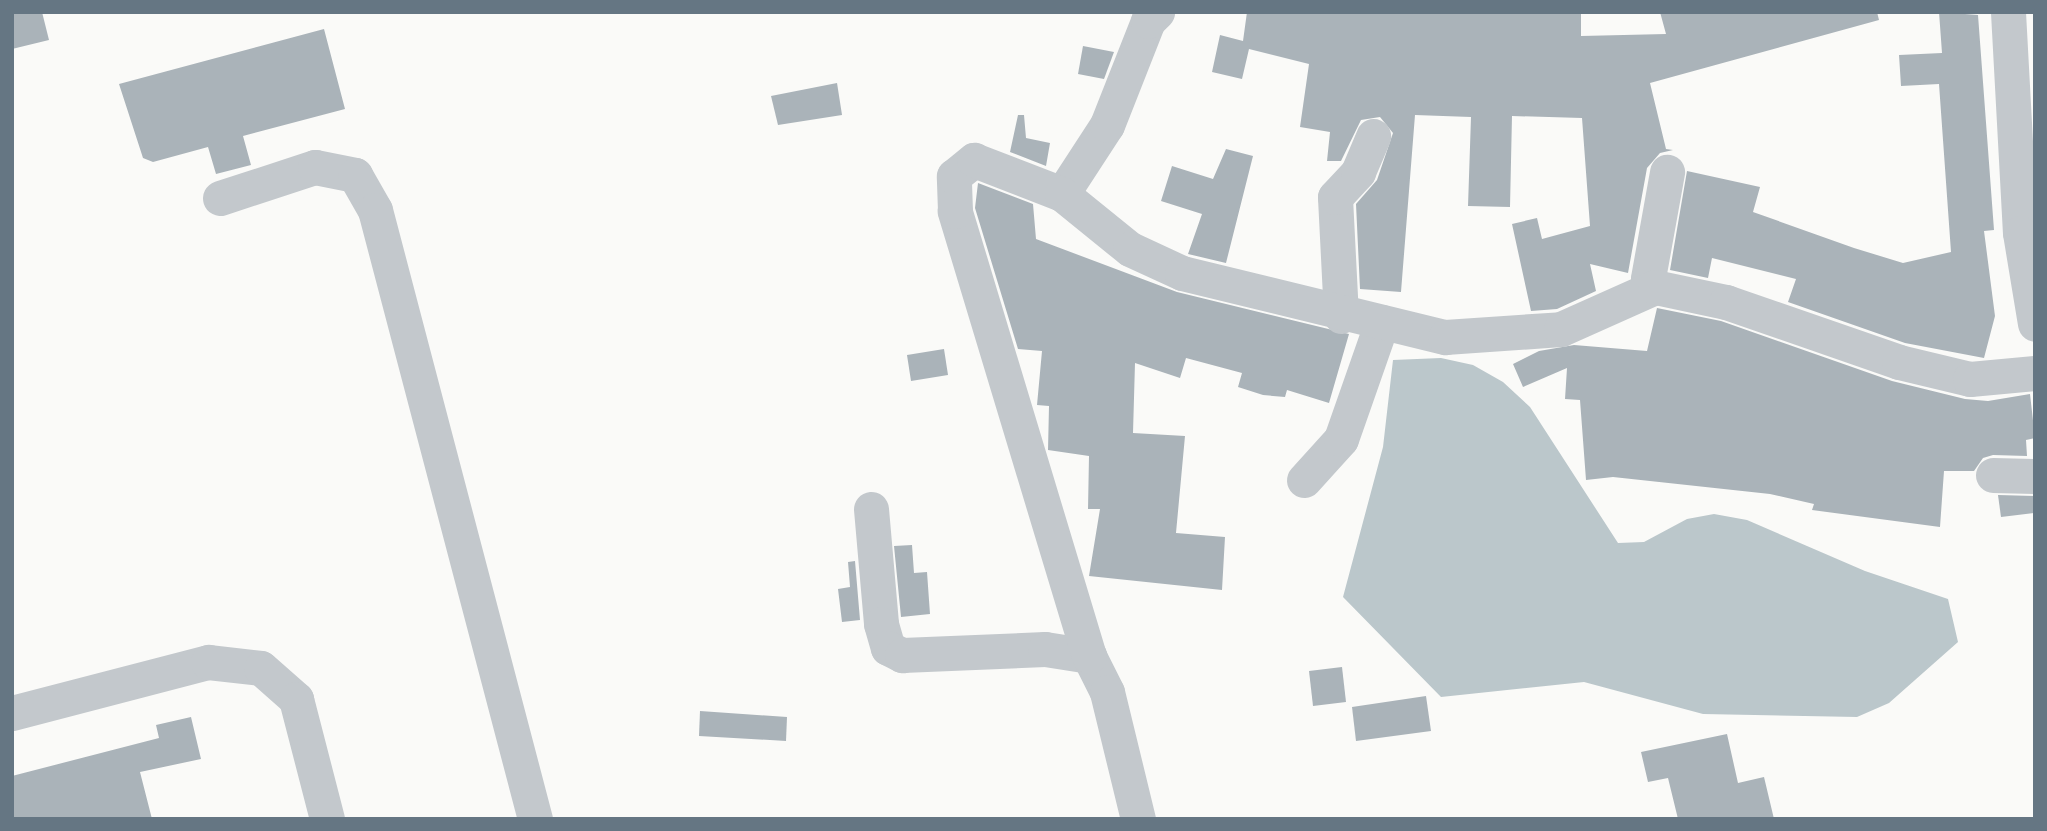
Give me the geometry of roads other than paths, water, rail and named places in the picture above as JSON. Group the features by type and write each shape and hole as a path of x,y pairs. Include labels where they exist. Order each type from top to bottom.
{"street":[{"path":"1062,194 1107,125 1148,21 1157,12"},
{"path":"2008,12 2020,233 2035,324"},
{"path":"1341,316 1335,197 1358,172 1373,136"},
{"path":"1138,819 1107,692 1088,656 955,211 954,176 974,160 1062,194 1130,249 1182,273 1341,316 1382,322 1445,337 1500,337 1561,329 1654,287 1726,302 1899,362 1970,379 2035,373"},
{"path":"220,198 315,167 355,175 375,210 535,819"},
{"path":"1654,287 1648,278 1667,172"},
{"path":"1304,481 1341,439 1382,322"},
{"path":"1993,475 2035,476"},
{"path":"872,509 881,624 888,648 902,654 1045,649 1088,656"},
{"path":"12,712 208,662 261,668 296,699 327,819"}]}
